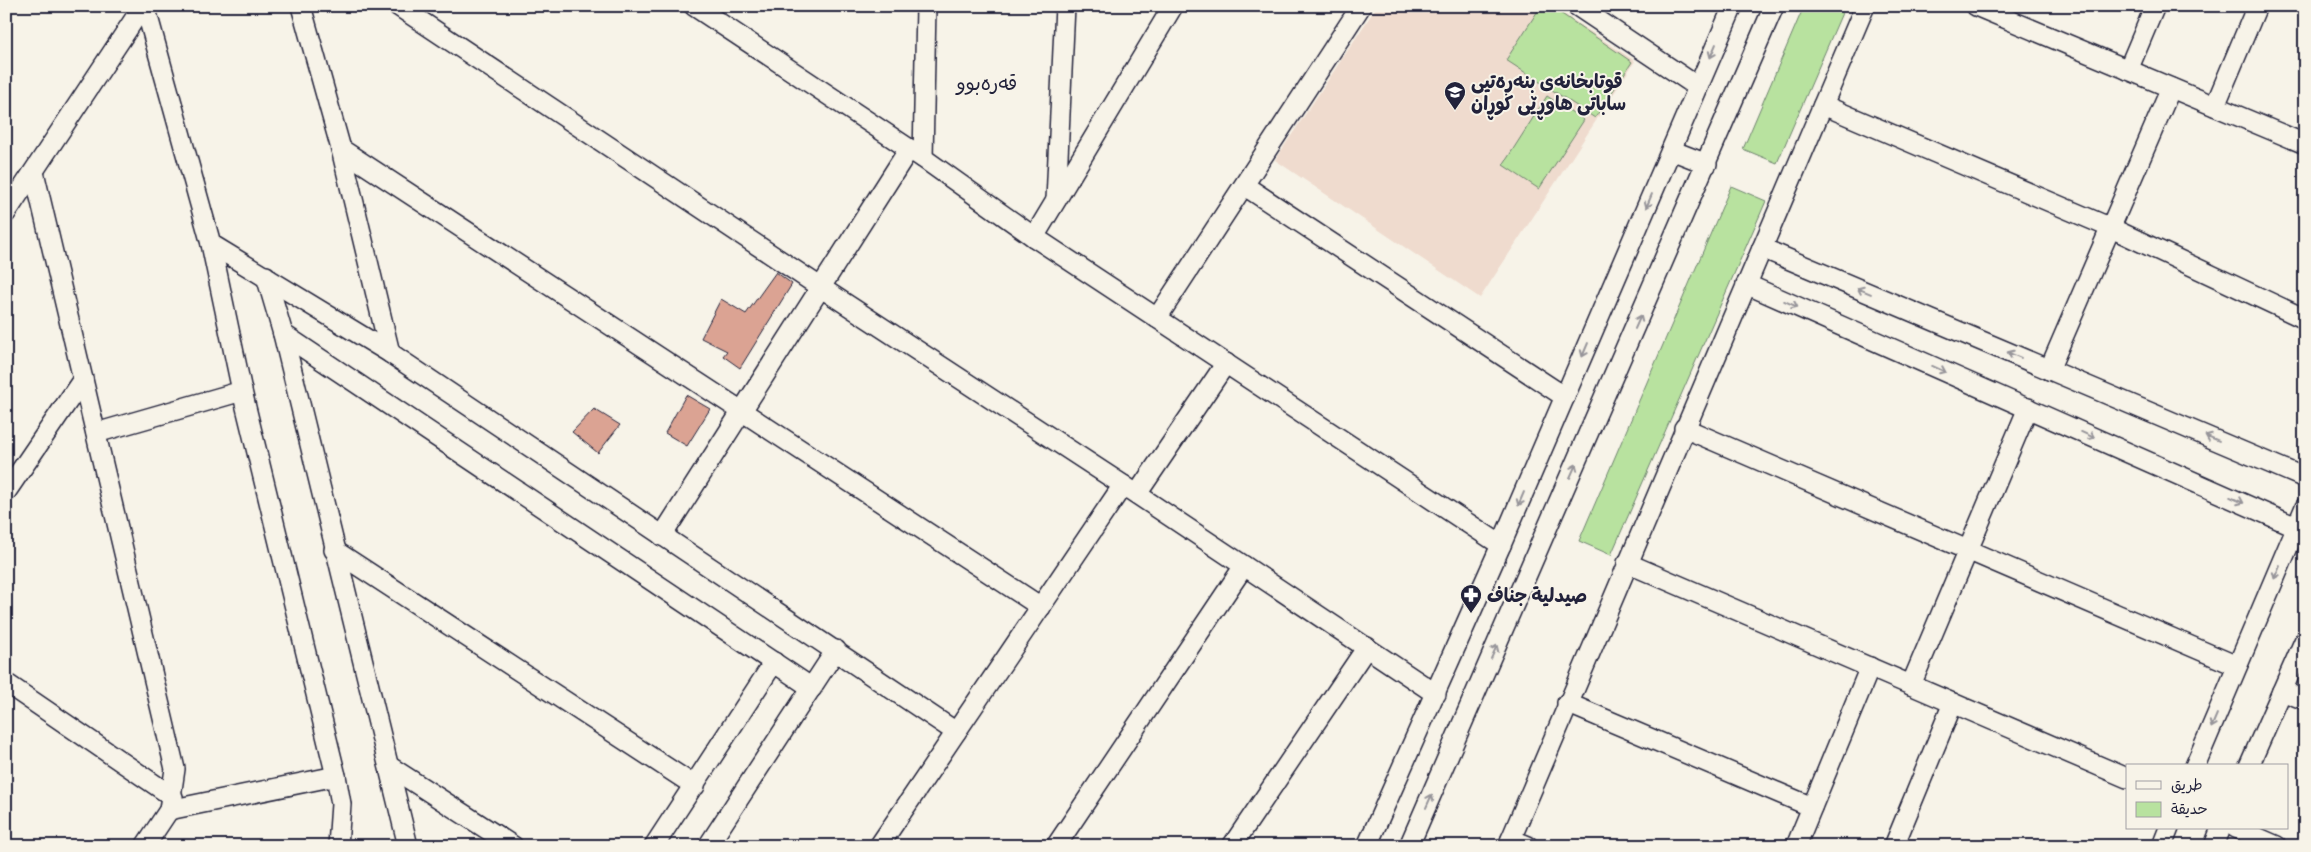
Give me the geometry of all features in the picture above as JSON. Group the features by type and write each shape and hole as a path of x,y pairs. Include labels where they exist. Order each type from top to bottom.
{"street":[{"path":"6,214 144,6"},
{"path":"144,6 211,244 242,391 336,776 341,804 338,846"},
{"path":"301,6 341,149 390,353"},
{"path":"398,6 820,287 1130,489 1436,694"},
{"path":"694,6 916,154 1034,237 1501,545"},
{"path":"662,536 820,287 916,154 926,6"},
{"path":"1056,202 1065,6"},
{"path":"1034,237 1173,6"},
{"path":"1157,318 1361,6"},
{"path":"1577,6 1698,87"},
{"path":"1367,846 1501,545 1732,6"},
{"path":"1409,846 1707,164 1774,6"},
{"path":"1516,843 1567,703 1865,6"},
{"path":"1976,6 2305,144"},
{"path":"2128,70 2155,6"},
{"path":"2216,106 2257,6"},
{"path":"2049,370 2172,88"},
{"path":"1823,105 2110,227 2305,319"},
{"path":"341,149 1041,607"},
{"path":"1671,150 1707,164"},
{"path":"34,172 175,769 171,803 144,846"},
{"path":"1245,186 1565,397"},
{"path":"211,244 390,353 956,732"},
{"path":"1762,248 2305,478"},
{"path":"266,276 283,334 334,550 408,846"},
{"path":"1746,284 2300,529"},
{"path":"283,334 812,688"},
{"path":"879,846 1041,607 1226,363"},
{"path":"6,492 83,380"},
{"path":"96,433 242,391"},
{"path":"1911,685 2028,408"},
{"path":"1684,428 2237,666"},
{"path":"2196,764 2237,666 2300,529 2305,507"},
{"path":"334,550 695,786"},
{"path":"1627,562 2126,778"},
{"path":"1056,846 1244,566"},
{"path":"2250,764 2305,639"},
{"path":"1232,846 1367,647"},
{"path":"708,846 836,650"},
{"path":"654,846 695,786 774,662"},
{"path":"1796,846 1870,667"},
{"path":"6,683 171,803 336,776"},
{"path":"2282,691 2305,700"},
{"path":"1567,703 1812,807"},
{"path":"1899,844 1953,704"},
{"path":"389,766 513,846"},
{"path":"2162,846 2168,830"},
{"path":"2214,846 2221,830"},
{"path":"2241,830 2277,846"}],"shaded area":[{"name":"قوتابخانەی بنەڕەتیی ساباتی هاوڕێی کوڕان","path":"1377,6 1552,6 1635,61 1480,298 1275,160"}],"green space":[{"path":"1541,6 1550,6 1632,62 1595,118 1506,60"},
{"path":"1804,6 1845,6 1777,163 1743,149"},
{"path":"1547,96 1584,120 1539,189 1503,165"},
{"path":"1731,186 1766,201 1611,555 1579,541"}],"building":[{"path":"776,272 792,284 740,368 723,356 727,351 701,338 721,299 746,314"},
{"path":"686,395 710,409 687,446 665,433"},
{"path":"594,409 620,425 598,453 572,432"}],"place":[{"name":"قوتابخانەی بنەڕەتیی ساباتی هاوڕێی کوڕان","path":"1455,111"},
{"name":"صيدلية جناف","path":"1471,614"}],"district":[{"name":"قەرەبوو","path":"987,83"}]}
